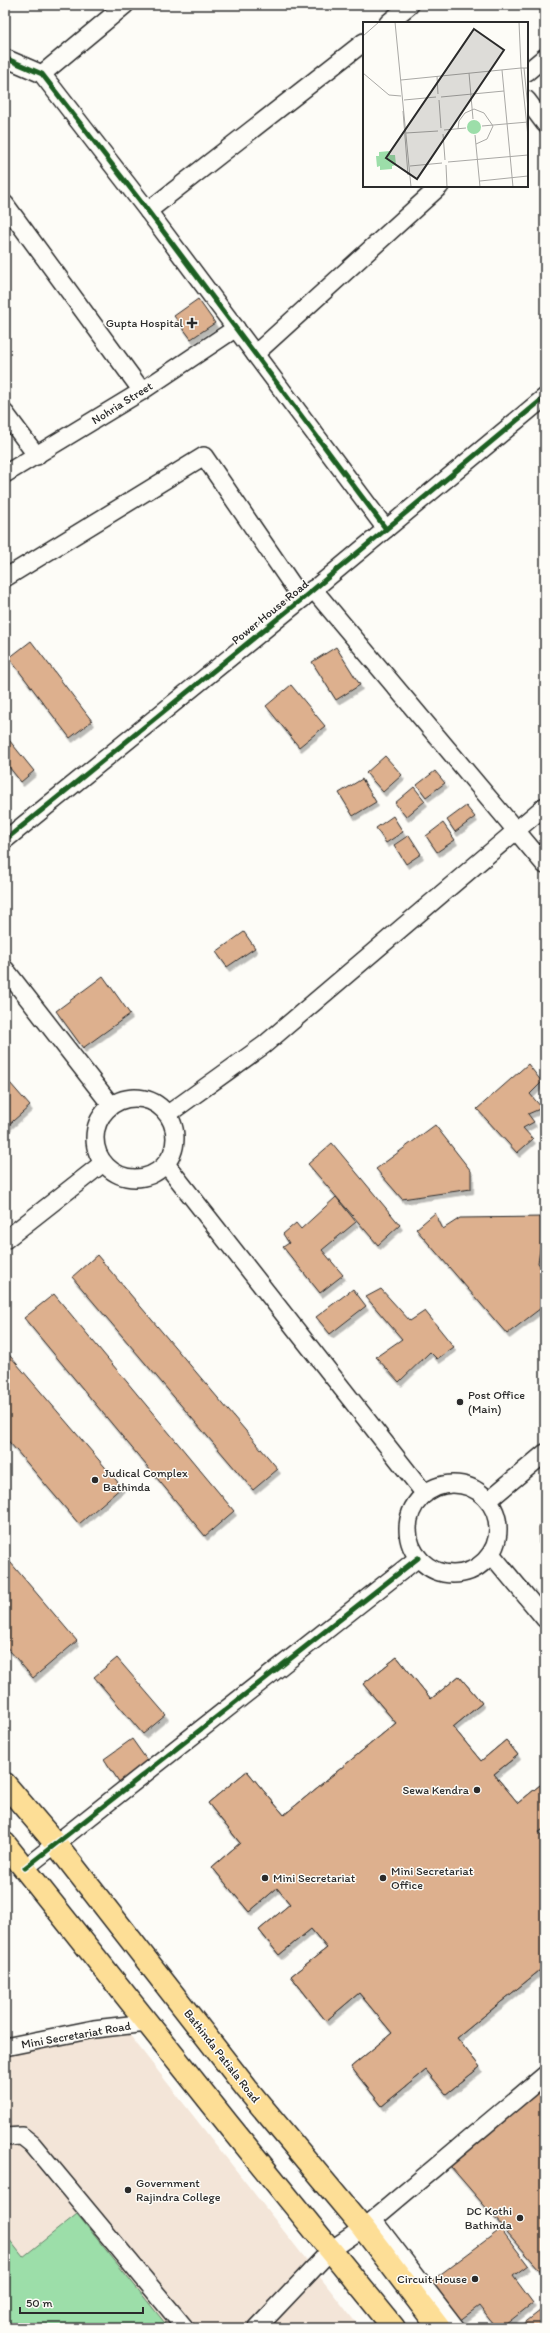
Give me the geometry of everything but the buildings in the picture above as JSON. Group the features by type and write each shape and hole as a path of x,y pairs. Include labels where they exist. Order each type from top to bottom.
{"highway":[{"name":"Bathinda Patiala Road","path":"5,1784 56,1844 247,2089 368,2224 439,2328"},
{"path":"5,1844 147,2023 394,2328"}],"street":[{"path":"42,74 125,5"},
{"path":"389,22 410,5"},
{"path":"148,211 363,43"},
{"path":"528,71 545,57"},
{"path":"5,58 42,74 148,211 386,529"},
{"path":"528,104 545,124"},
{"path":"255,354 439,187"},
{"path":"5,204 142,391"},
{"name":"Nohria Street","path":"5,474 142,391 236,328"},
{"name":"Power House Road","path":"5,840 307,594 545,397"},
{"path":"5,413 37,456"},
{"path":"5,578 204,456 307,594 516,830 545,865"},
{"path":"168,1114 264,1045 545,806"},
{"path":"5,969 111,1105"},
{"path":"132,1097 154,1102 168,1114 176,1134 173,1152 166,1164 158,1171 140,1178 117,1175 103,1163 94,1141 97,1122 111,1105 132,1097"},
{"path":"5,1240 103,1163"},
{"path":"166,1164 425,1494"},
{"path":"489,1500 545,1453"},
{"path":"451,1484 465,1485 478,1491 489,1500 496,1513 499,1526 497,1541 491,1554 482,1564 469,1571 456,1574 442,1572 429,1567 418,1558 411,1545 408,1531 410,1517 415,1504 425,1494 437,1486 451,1484"},
{"path":"491,1554 545,1618"},
{"path":"25,1868 418,1558"},
{"name":"Mini Secretariat Road","path":"5,2047 94,2030 147,2023"},
{"path":"256,2328 331,2250 368,2224 545,2075"},
{"path":"5,2137 22,2136 32,2144 185,2328"},
{"path":"368,2224 456,2328"}],"shaded area":[{"name":"Government Rajindra College","path":"125,2029 360,2328 5,2328 5,2052"}],"green space":[{"path":"77,2214 169,2328 5,2328 5,2234 23,2257"}],"cycle path":[{"path":"5,58 42,74 148,211 386,529"},
{"path":"5,840 302,599 545,397"},
{"path":"25,1868 418,1558"}],"place":[{"name":"Gupta Hospital","path":"192,323"},
{"name":"Post Office (Main)","path":"460,1402"},
{"name":"Judical Complex Bathinda","path":"95,1480"},
{"name":"Sewa Kendra","path":"477,1790"},
{"name":"Mini Secretariat","path":"265,1878"},
{"name":"Mini Secretariat Office","path":"383,1878"},
{"name":"Government Rajindra College","path":"128,2190"},
{"name":"DC Kothi Bathinda","path":"520,2218"},
{"name":"Circuit House","path":"475,2279"}]}
